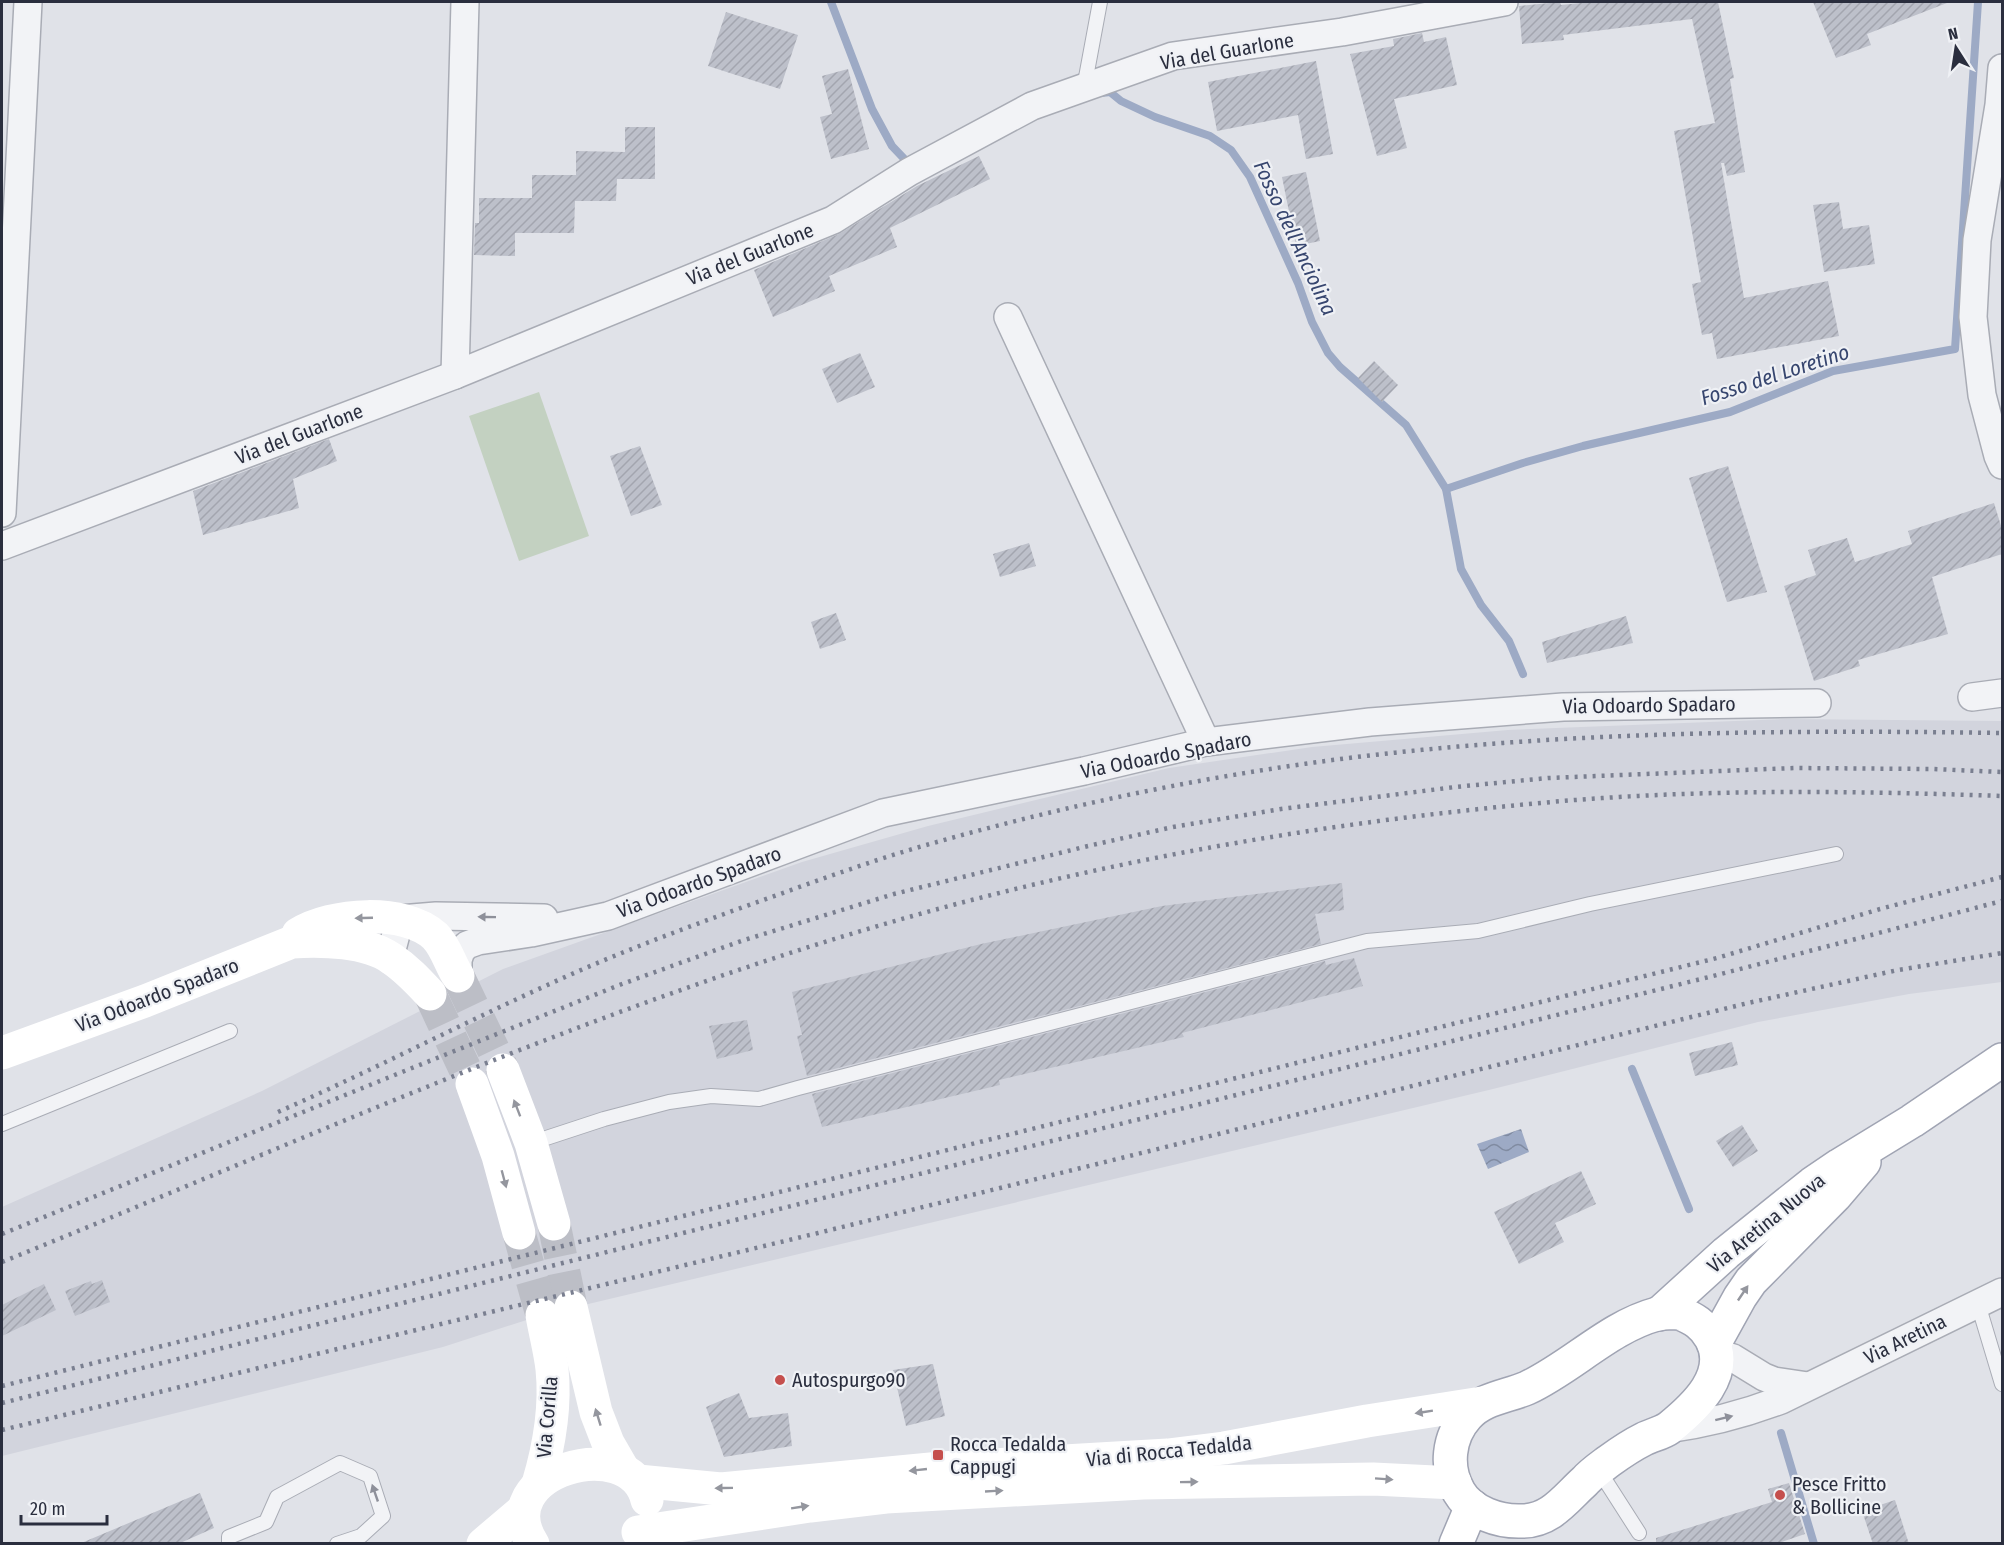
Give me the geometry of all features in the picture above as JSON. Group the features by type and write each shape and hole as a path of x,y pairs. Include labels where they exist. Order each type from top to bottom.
{"street":[{"path":"2,513 28,2"},
{"path":"455,375 465,2"},
{"name":"Via del Guarlone","path":"2,546 455,375 833,220 913,169 1032,106 1173,56 1342,32 1504,2"},
{"path":"2002,68 1999,105 1977,240 1973,317 1982,395 2002,465"},
{"path":"1008,317 1206,742"},
{"path":"1972,697 2002,693"},
{"name":"Via Odoardo Spadaro","path":"458,976 458,960 461,951 467,945 608,916 883,813 1084,771 1206,742 1370,722 1563,707 1817,703"},
{"name":"Via Odoardo Spadaro","path":"400,919 436,916 546,918 608,916"},
{"path":"270,951 305,930 345,918 400,919 417,925 435,937 458,976"},
{"path":"400,919 390,957 430,994"},
{"name":"Via Odoardo Spadaro","path":"2,1053 145,1001 292,942 313,940 361,945 390,957"},
{"name":"Via Aretina Nuova","path":"1659,1314 1767,1219 1840,1165 1880,1142 2002,1060"},
{"path":"503,1070 531,1143 554,1224"},
{"path":"472,1084 498,1156 519,1233"},
{"name":"Via Aretina Nuova","path":"1515,1533 1555,1511 1598,1469 1642,1440 1667,1429 1692,1406 1716,1373 1716,1348 1740,1297 1751,1281 1835,1196 1880,1142"},
{"name":"Via Aretina","path":"1667,1429 1696,1425 1752,1411 1781,1400 2002,1292"},
{"name":"Via Corilla","path":"531,1497 546,1458 551,1425 556,1311 608,1443 631,1475"},
{"path":"1659,1314 1680,1313 1694,1319 1706,1329 1716,1348 1764,1377 1808,1386"},
{"name":"Via di Rocca Tedalda","path":"483,1544 552,1474 579,1466 609,1466 631,1475 721,1489 941,1468 1168,1455 1224,1448 1367,1421 1482,1403 1527,1388 1619,1331 1659,1314"},
{"path":"1456,1544 1463,1495 1450,1459 1452,1443 1467,1417 1482,1403"},
{"name":"Via di Rocca Tedalda","path":"629,1538 645,1523 648,1506 645,1492 631,1475"},
{"name":"Via di Rocca Tedalda","path":"629,1538 810,1506 898,1497 1143,1483 1373,1479 1463,1495"},
{"path":"1463,1495 1495,1518 1507,1521 1515,1533"},
{"path":"531,1497 526,1532 533,1544"}],"lane":[{"path":"1084,88 1100,2"},
{"path":"531,1143 604,1119 669,1102 711,1096 759,1100 1366,941 1478,931 1590,904 1836,854"},
{"path":"2,1124 230,1031"},
{"path":"1978,1304 2002,1384"},
{"path":"229,1544 229,1537 266,1522 277,1497 340,1463 370,1476 383,1516 361,1536 337,1544"},
{"path":"1598,1469 1639,1533"}],"shaded area":[{"path":"1786,719 2002,721 2002,982 1909,994 1758,1022 1493,1089 542,1315 443,1347 2,1456 2,1207 262,1091 503,969 802,862 928,826 1169,768 1312,747 1508,730"}],"green space":[{"path":"539,392 589,536 519,561 469,416"}],"water":[{"path":"1521,1129 1529,1152 1488,1169 1477,1144"}],"building":[{"path":"1560,2 1561,5 1591,2 1718,2 1734,78 1730,79 1745,172 1727,176 1724,163 1721,163 1744,298 1828,281 1839,336 1717,359 1712,333 1702,335 1692,284 1701,282 1674,131 1715,123 1692,19 1563,35 1564,40 1522,44 1519,6"},
{"path":"1813,2 1947,3 1867,34 1871,45 1836,58"},
{"path":"726,12 798,35 780,89 708,66"},
{"path":"1422,33 1424,42 1446,37 1457,85 1394,99 1407,148 1377,156 1350,54 1394,46 1393,39"},
{"path":"1316,61 1333,154 1306,159 1298,115 1217,131 1208,82"},
{"path":"848,69 869,149 831,159 820,117 832,114 822,76"},
{"path":"625,127 655,127 655,179 617,179 616,201 575,201 574,233 515,233 515,256 474,255 475,223 479,223 479,198 532,198 532,175 576,175 576,151 625,152"},
{"path":"979,156 990,179 890,228 897,247 829,276 835,291 773,317 754,270 839,234 917,186"},
{"path":"1306,172 1320,241 1296,246 1282,177"},
{"path":"1839,202 1843,229 1869,225 1875,264 1824,272 1813,205"},
{"path":"860,353 875,387 837,403 822,369"},
{"path":"1374,361 1398,385 1382,402 1358,378"},
{"path":"329,439 337,461 293,479 299,508 203,535 193,491"},
{"path":"640,446 662,505 631,516 610,456"},
{"path":"1728,466 1767,592 1727,602 1689,478"},
{"path":"1994,503 2002,529 2002,554 1932,577 1948,634 1858,660 1860,666 1814,681 1784,586 1816,575 1808,550 1847,538 1855,562 1912,544 1908,531"},
{"path":"1029,543 1036,566 1000,577 993,554"},
{"path":"836,613 846,640 820,649 811,622"},
{"path":"1626,616 1633,643 1547,663 1542,642"},
{"path":"1342,883 1344,910 1315,914 1321,944 807,1076 797,1036 802,1035 792,992 981,944 1162,906"},
{"path":"1354,958 1363,986 1182,1033 1184,1037 999,1080 1000,1085 822,1127 812,1094 1325,961 1326,965"},
{"path":"747,1020 753,1050 717,1059 709,1026"},
{"path":"1732,1042 1738,1065 1695,1076 1689,1053"},
{"path":"1742,1125 1758,1151 1733,1167 1716,1141"},
{"path":"1581,1171 1596,1204 1555,1223 1564,1242 1519,1264 1494,1212"},
{"path":"102,1280 110,1302 75,1316 65,1291 91,1281 92,1284"},
{"path":"44,1284 56,1310 2,1336 2,1305"},
{"path":"933,1364 945,1416 906,1426 893,1370"},
{"path":"739,1393 749,1418 788,1413 792,1446 724,1457 706,1407"},
{"path":"1789,1483 1805,1534 1776,1544 1656,1544 1656,1538 1772,1502 1768,1489"},
{"path":"200,1493 214,1528 178,1544 79,1544"},
{"path":"1895,1500 1909,1544 1873,1544 1862,1511"}],"waterway":[{"name":"Fosso dell'Anciolina","path":"831,2 872,109 892,146 912,167"},
{"name":"Fosso del Loretino","path":"1446,489 1583,446 1730,412 1833,371 1955,349 1978,2"},
{"name":"Fosso dell'Anciolina","path":"1101,93 1110,92 1121,101 1155,117 1210,136 1231,150 1250,177 1298,283 1312,322 1328,353 1340,367 1406,425 1446,489 1461,569 1481,605 1509,641 1523,674"},
{"name":"Fosso dell'Anciolina","path":"1632,1069 1689,1209"},
{"name":"Fosso dell'Anciolina","path":"1781,1433 1814,1544"}],"tunnel":[{"path":"458,976 503,1070"},
{"path":"430,994 472,1084"},
{"path":"554,1224 571,1307"},
{"path":"519,1233 542,1315"}],"railway":[{"path":"278,1112 554,982 684,929 897,854 1033,817 1152,790 1332,760 1544,740 1773,732 2002,733"},
{"path":"2,1234 622,984 741,941 894,894 1088,846 1173,827 1281,809 1548,778 1794,768 2002,772"},
{"path":"2,1262 441,1081 663,996 888,923 1057,879 1228,844 1315,830 1401,818 1575,800 1628,796 1788,792 2002,796"},
{"path":"2,1386 1717,958 1880,909 2002,877"},
{"path":"2,1403 1721,974 2002,901"},
{"path":"2,1430 818,1233 1748,1003 1898,970 2002,953"}],"place":[{"name":"Autospurgo90","path":"780,1380"},
{"name":"Rocca Tedalda Cappugi","path":"938,1455"},
{"name":"Pesce Fritto & Bollicine","path":"1780,1495"}]}
